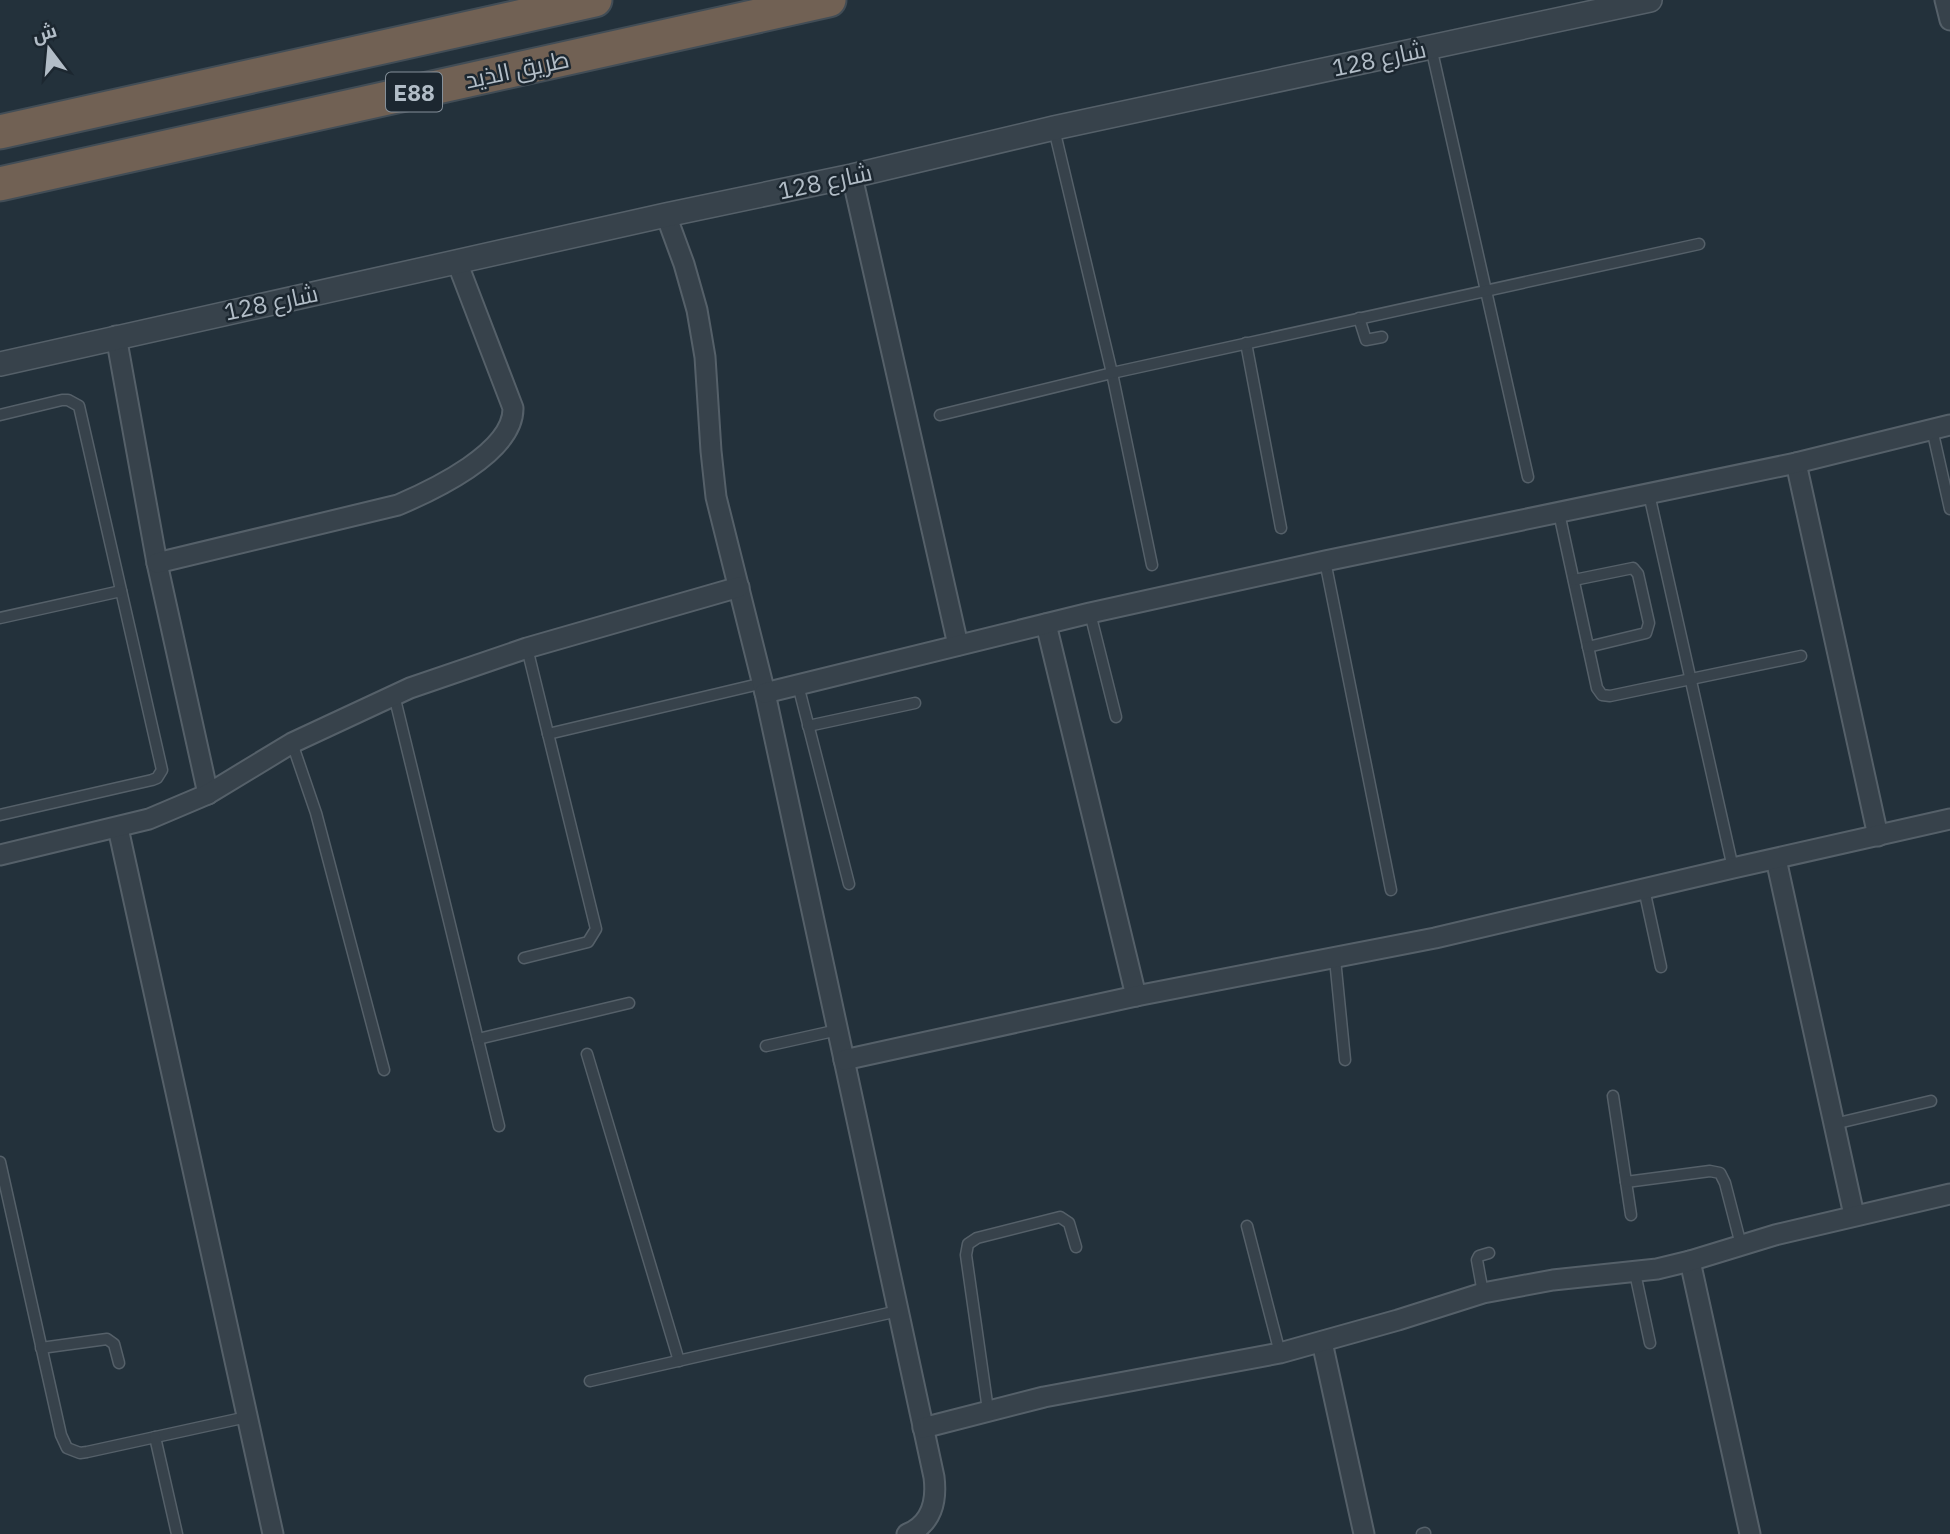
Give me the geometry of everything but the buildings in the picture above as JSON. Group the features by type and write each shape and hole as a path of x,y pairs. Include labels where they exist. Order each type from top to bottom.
{"highway":[{"name":"طريق الذيد","path":"0,132 595,0"},
{"name":"طريق الذيد","path":"0,184 829,0"}],"street":[{"name":"شارع 128","path":"0,364 852,176 1054,128 1650,0"},
{"path":"1945,0 1950,20"},
{"path":"852,176 958,645"},
{"path":"666,215 697,310 705,357 710,451 716,497 764,688 936,1492 926,1521 907,1534"},
{"path":"157,563 398,505 456,476 505,435 510,427 513,408 457,262"},
{"path":"116,337 157,563 208,794"},
{"path":"764,688 798,685 1090,613 1796,463 1941,427"},
{"path":"1796,463 1878,836"},
{"path":"0,855 118,828 179,808 208,794 292,743 394,695 527,648 739,587"},
{"path":"1046,624 1136,996"},
{"path":"844,1060 1136,996 1435,938 1950,819"},
{"path":"118,828 273,1534"},
{"path":"1776,859 1854,1215"},
{"path":"923,1428 988,1410 1105,1385 1280,1353 1483,1293 1553,1280 1635,1273 1690,1261 1854,1215 1950,1194"},
{"path":"1690,1261 1750,1534"},
{"path":"1322,1342 1364,1534"}],"lane":[{"path":"1431,47 1528,477"},
{"path":"1054,128 1112,373 1152,565"},
{"path":"940,415 1112,373 1699,244"},
{"path":"1359,318 1365,339 1382,337"},
{"path":"1246,343 1281,528"},
{"path":"0,415 62,400 79,406 161,765 160,774 152,780 0,815"},
{"path":"1941,427 1950,509"},
{"path":"1648,494 1733,867"},
{"path":"1559,513 1598,692 1606,697 1801,656"},
{"path":"1325,561 1391,890"},
{"path":"1574,580 1633,568 1638,574 1650,623 1646,634 1588,647"},
{"path":"0,618 121,591"},
{"path":"1090,613 1116,717"},
{"path":"524,958 588,942 596,929 527,648"},
{"path":"798,685 849,884"},
{"path":"548,734 764,688"},
{"path":"394,695 499,1126"},
{"path":"808,726 915,702"},
{"path":"292,743 316,813 384,1070"},
{"path":"1644,889 1661,967"},
{"path":"1335,959 1345,1060"},
{"path":"478,1039 629,1003"},
{"path":"766,1046 838,1030"},
{"path":"587,1054 679,1361"},
{"path":"1613,1096 1631,1215"},
{"path":"1834,1124 1931,1101"},
{"path":"0,1162 62,1442 67,1448 80,1453 247,1417"},
{"path":"1626,1182 1710,1171 1720,1173 1724,1178 1741,1245"},
{"path":"988,1410 966,1255 968,1244 977,1238 1060,1217 1069,1223 1076,1247"},
{"path":"1247,1226 1280,1353"},
{"path":"1483,1293 1477,1260 1479,1256 1489,1252"},
{"path":"1635,1273 1650,1343"},
{"path":"590,1381 898,1311"},
{"path":"41,1348 107,1339 114,1344 119,1363"},
{"path":"155,1437 177,1534"}]}
